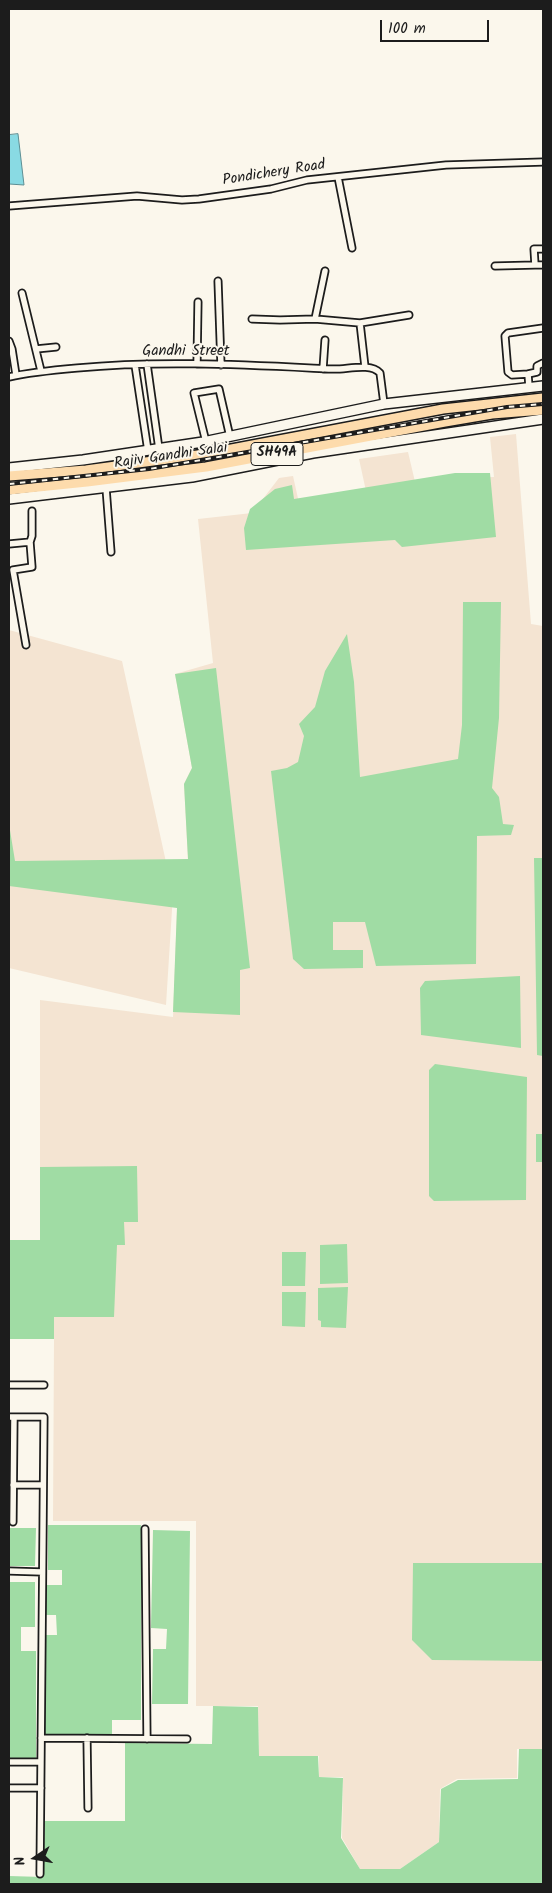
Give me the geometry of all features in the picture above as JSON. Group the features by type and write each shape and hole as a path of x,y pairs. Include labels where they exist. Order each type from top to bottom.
{"main road":[{"name":"Rajiv Gandhi Salai","path":"9,476 86,470 205,454 443,409 543,398"},
{"name":"Rajiv Gandhi Salai","path":"9,490 206,467 492,414 543,410"}],"street":[{"name":"Pondichery Road","path":"9,206 136,196 182,200 199,199 271,189 307,180 446,165 543,162"},
{"path":"338,177 352,248"},
{"path":"535,265 534,249 543,249"},
{"path":"494,266 543,265"},
{"path":"315,319 325,271"},
{"path":"218,281 220,365"},
{"path":"22,293 41,371"},
{"path":"197,364 198,302"},
{"path":"252,319 315,319 360,322 408,315"},
{"path":"360,322 365,367 375,369 380,373 384,404"},
{"path":"543,328 508,333 505,336 508,372 512,375 537,372 537,366 543,363"},
{"path":"323,369 325,340"},
{"path":"9,341 12,348 16,375"},
{"path":"36,349 56,347"},
{"path":"147,364 159,449"},
{"name":"Gandhi Street","path":"9,377 41,371 147,364 323,369 365,367"},
{"path":"135,365 148,451"},
{"path":"528,374 529,387"},
{"path":"9,468 83,460 206,442 384,404 543,386"},
{"path":"206,442 194,393 218,389 230,437"},
{"path":"9,499 192,477 313,453 543,419"},
{"path":"106,488 111,552"},
{"path":"26,645 11,571 32,567 30,542 32,536 32,511"},
{"path":"9,544 30,542"},
{"path":"9,1384 44,1385"},
{"path":"13,1522 12,1417 44,1417 40,1874"},
{"path":"13,1485 43,1485"},
{"path":"145,1529 147,1738"},
{"path":"9,1571 42,1572"},
{"path":"41,1738 188,1739"},
{"path":"88,1738 88,1808"},
{"path":"9,1762 41,1762"},
{"path":"9,1788 41,1788"}],"shaded area":[{"path":"516,434 531,624 543,626 543,1749 517,1749 517,1778 457,1779 440,1789 439,1842 400,1869 360,1869 342,1838 343,1777 319,1777 319,1756 259,1756 258,1706 196,1706 196,1521 53,1521 54,1339 9,1240 40,1240 40,1000 173,1017 177,908 188,860 184,784 192,768 175,674 213,663 198,519 252,513 279,478 293,476 299,503 366,491 359,459 408,452 416,486 460,478 494,477 490,437"},
{"path":"9,630 122,661 173,894 166,1005 9,968"}],"green space":[{"path":"455,473 490,473 496,537 402,547 395,540 246,550 244,528 250,509 275,489 292,485 294,499"},
{"path":"463,602 501,602 499,718 492,788 499,797 503,824 514,825 511,835 477,836 476,964 376,966 365,922 333,922 333,950 363,950 363,968 304,969 293,959 271,771 287,768 298,762 304,736 299,724 315,707 325,671 347,634 354,682 360,777 458,759 462,725"},
{"path":"216,668 250,968 240,970 240,1015 173,1012 177,908 9,886 9,824 15,861 188,859 184,784 192,768 175,674"},
{"path":"534,858 543,858 543,1056 537,1055"},
{"path":"520,976 521,1048 421,1035 420,988 425,981"},
{"path":"435,1064 527,1077 526,1200 434,1201 429,1196 429,1070"},
{"path":"536,1134 543,1134 543,1162 536,1162"},
{"path":"137,1166 138,1222 124,1222 125,1245 117,1245 114,1317 54,1317 54,1339 9,1339 9,1240 40,1240 40,1167"},
{"path":"347,1244 348,1283 320,1284 320,1245"},
{"path":"282,1252 306,1252 305,1286 282,1286"},
{"path":"348,1287 346,1328 321,1327 321,1321 318,1320 318,1288"},
{"path":"282,1292 306,1292 305,1327 282,1326"},
{"path":"48,1525 141,1525 141,1720 112,1720 112,1735 45,1734 45,1635 57,1635 56,1615 46,1615 46,1585 62,1585 62,1570 48,1570"},
{"path":"9,1528 36,1528 35,1566 9,1566"},
{"path":"153,1530 190,1531 188,1704 152,1704 153,1649 166,1649 167,1629 151,1628"},
{"path":"413,1563 543,1563 543,1661 432,1660 412,1640"},
{"path":"9,1582 35,1582 35,1627 21,1627 21,1651 36,1651 36,1759 9,1759"},
{"path":"213,1706 258,1707 259,1756 318,1756 319,1777 343,1778 341,1838 360,1869 400,1869 439,1842 441,1789 458,1780 518,1779 519,1749 543,1749 543,1884 9,1884 9,1876 43,1877 45,1821 125,1821 125,1743 212,1744"}],"water":[{"path":"18,134 24,185 9,184 9,135"}],"railway":[{"path":"9,484 149,469 507,407 543,404"}]}
